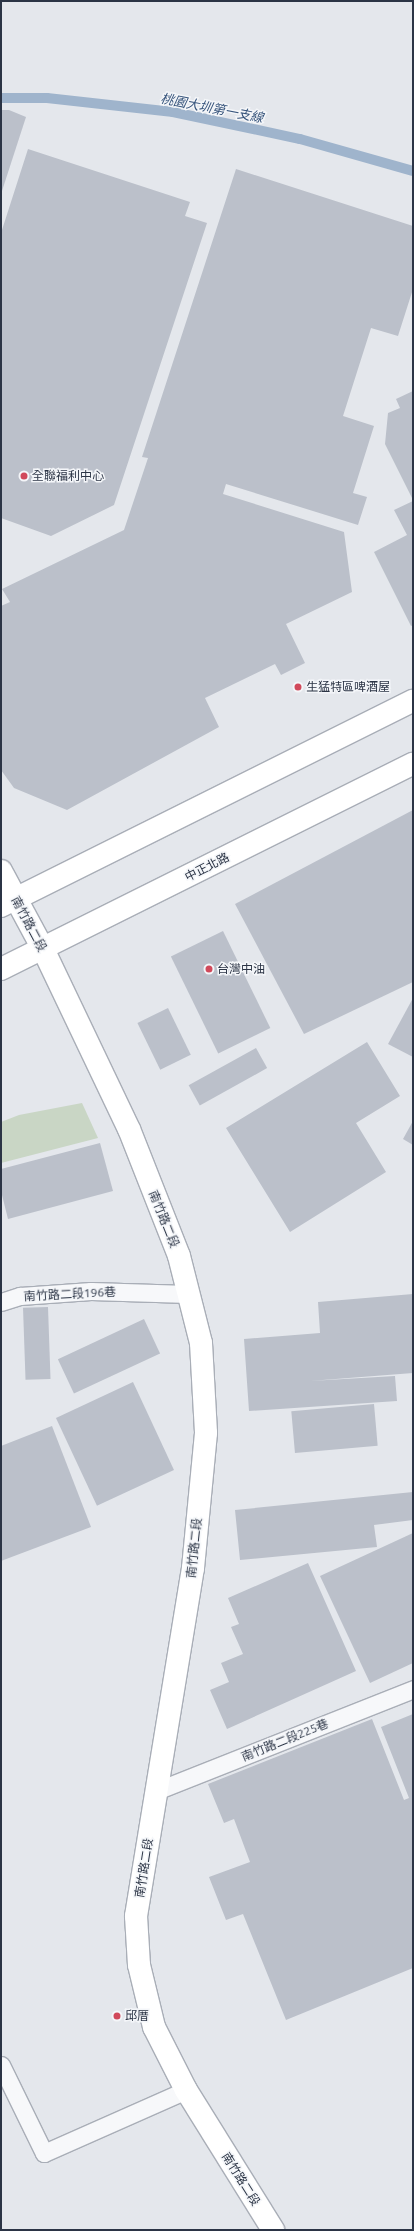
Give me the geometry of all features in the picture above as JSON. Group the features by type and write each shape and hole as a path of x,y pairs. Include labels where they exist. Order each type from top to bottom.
{"street":[{"path":"8,902 413,701"},
{"name":"中正北路","path":"1,969 413,764"},
{"name":"南竹路二段","path":"1,871 8,902 43,949 129,1130 179,1256 201,1343 206,1433 193,1568 136,1916 139,1965 154,2027 186,2090 273,2230"}],"lane":[{"name":"南竹路二段196巷","path":"1,1302 20,1296 91,1290 188,1294"},
{"name":"南竹路二段225巷","path":"156,1791 413,1689"},
{"path":"1,2065 44,2153 186,2090"}],"green space":[{"path":"82,1103 98,1138 1,1163 1,1122 19,1115"}],"building":[{"path":"1,110 9,110 26,117 1,194"},
{"path":"28,149 190,202 185,216 207,223 114,505 51,536 1,518 1,233"},
{"path":"236,169 413,226 413,289 398,336 371,328 343,416 374,426 353,493 367,497 358,525 226,484 223,494 344,532 352,592 286,624 305,663 281,675 275,664 205,698 219,727 67,810 14,788 1,770 1,606 10,602 2,589 124,530 148,458 142,457"},
{"path":"413,391 413,500 385,444 388,413 400,408 396,399"},
{"path":"413,501 413,625 411,626 374,552 407,535 394,510"},
{"path":"413,810 413,982 304,1034 235,904"},
{"path":"223,931 270,1028 218,1053 171,956"},
{"path":"413,998 413,1057 388,1044"},
{"path":"168,1008 191,1055 160,1070 137,1023"},
{"path":"367,1042 400,1096 356,1123 386,1172 290,1232 226,1128"},
{"path":"256,1048 267,1068 200,1105 189,1085"},
{"path":"413,1121 413,1145 403,1139"},
{"path":"100,1143 113,1191 8,1219 1,1191 1,1169"},
{"path":"413,1294 413,1373 310,1381 395,1376 397,1401 249,1411 244,1339 320,1333 318,1302"},
{"path":"48,1307 51,1379 26,1380 23,1308"},
{"path":"144,1319 160,1353 74,1394 58,1359"},
{"path":"133,1382 174,1470 97,1506 56,1418"},
{"path":"374,1404 378,1446 295,1453 291,1411"},
{"path":"52,1426 91,1527 1,1561 1,1446"},
{"path":"413,1492 413,1520 374,1525 377,1547 240,1560 235,1510"},
{"path":"413,1533 413,1663 370,1683 320,1576"},
{"path":"308,1563 356,1671 227,1729 210,1690 229,1682 221,1663 243,1654 231,1627 239,1624 228,1598"},
{"path":"413,1714 413,1968 286,2020 243,1914 226,1920 209,1877 250,1862 234,1819 224,1823 208,1784 372,1719 404,1800 409,1798 381,1727"}],"waterway":[{"name":"桃園大圳第一支線","path":"1,98 47,98 173,112 300,139 413,171"}],"place":[{"name":"全聯福利中心","path":"24,476"},
{"name":"生猛特區啤酒屋","path":"298,687"},
{"name":"台灣中油","path":"209,969"},
{"name":"邱厝","path":"117,2016"}]}
